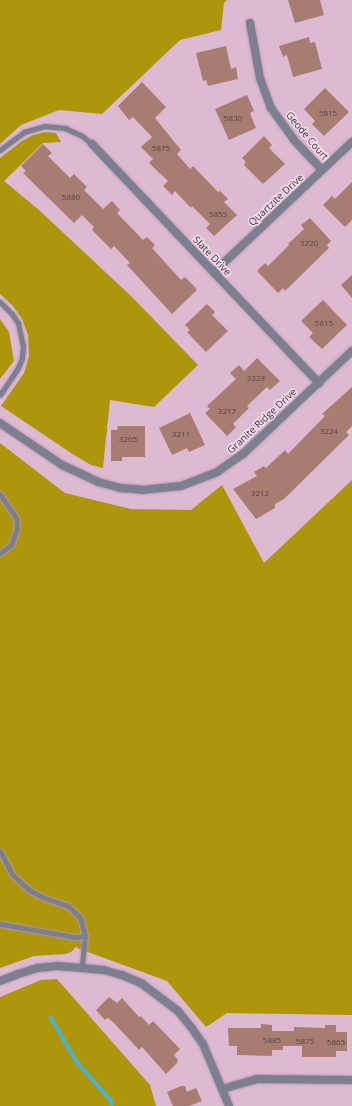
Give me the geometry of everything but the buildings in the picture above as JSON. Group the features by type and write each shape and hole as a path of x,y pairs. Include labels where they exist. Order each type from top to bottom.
{"street":[{"name":"Geode Court","path":"250,23 260,78 272,108 294,140 322,170"},
{"name":"Quartzite Drive","path":"214,272 352,142"},
{"name":"Slate Drive","path":"92,144 318,383"},
{"name":"Granite Ridge Drive","path":"0,423 79,474 121,488 161,489 181,486 202,479 231,463 254,445 352,351"},
{"path":"0,982 38,968 58,966 82,967 122,974 141,983 172,1006 191,1027 203,1044 229,1106"},
{"path":"222,1089 258,1079 352,1080"}],"lane":[{"path":"0,150 24,132 45,126 65,128 82,136 92,144"},
{"path":"0,302 12,314 18,323 24,346 22,358 18,368 0,395"},
{"path":"0,494 16,518 17,528 11,545 0,553"},
{"path":"0,852 12,874 29,890 42,897 68,906 75,911 80,918 85,936 82,967"},
{"path":"1,924 75,937 85,936"}],"shaded area":[{"path":"0,0 227,0 224,3 221,30 180,40 102,114 59,110 21,125 0,144"},
{"path":"45,132 56,133 61,142 43,143 4,181 39,210 132,297 198,365 154,407 110,400 103,468 91,465 74,455 1,406 24,373 29,356 28,335 22,319 13,306 0,294 0,158 22,141 33,135"},
{"path":"0,319 9,332 14,361 0,379"},
{"path":"0,443 65,493 131,509 191,510 222,485 264,563 352,480 352,1015 227,1013 206,1027 167,981 77,948 77,946 71,952 66,954 34,956 0,968"},
{"path":"57,979 150,1085 156,1106 0,1106 0,997 41,980"}],"waterway":[{"path":"51,1017 77,1062 111,1100 112,1106"}]}
